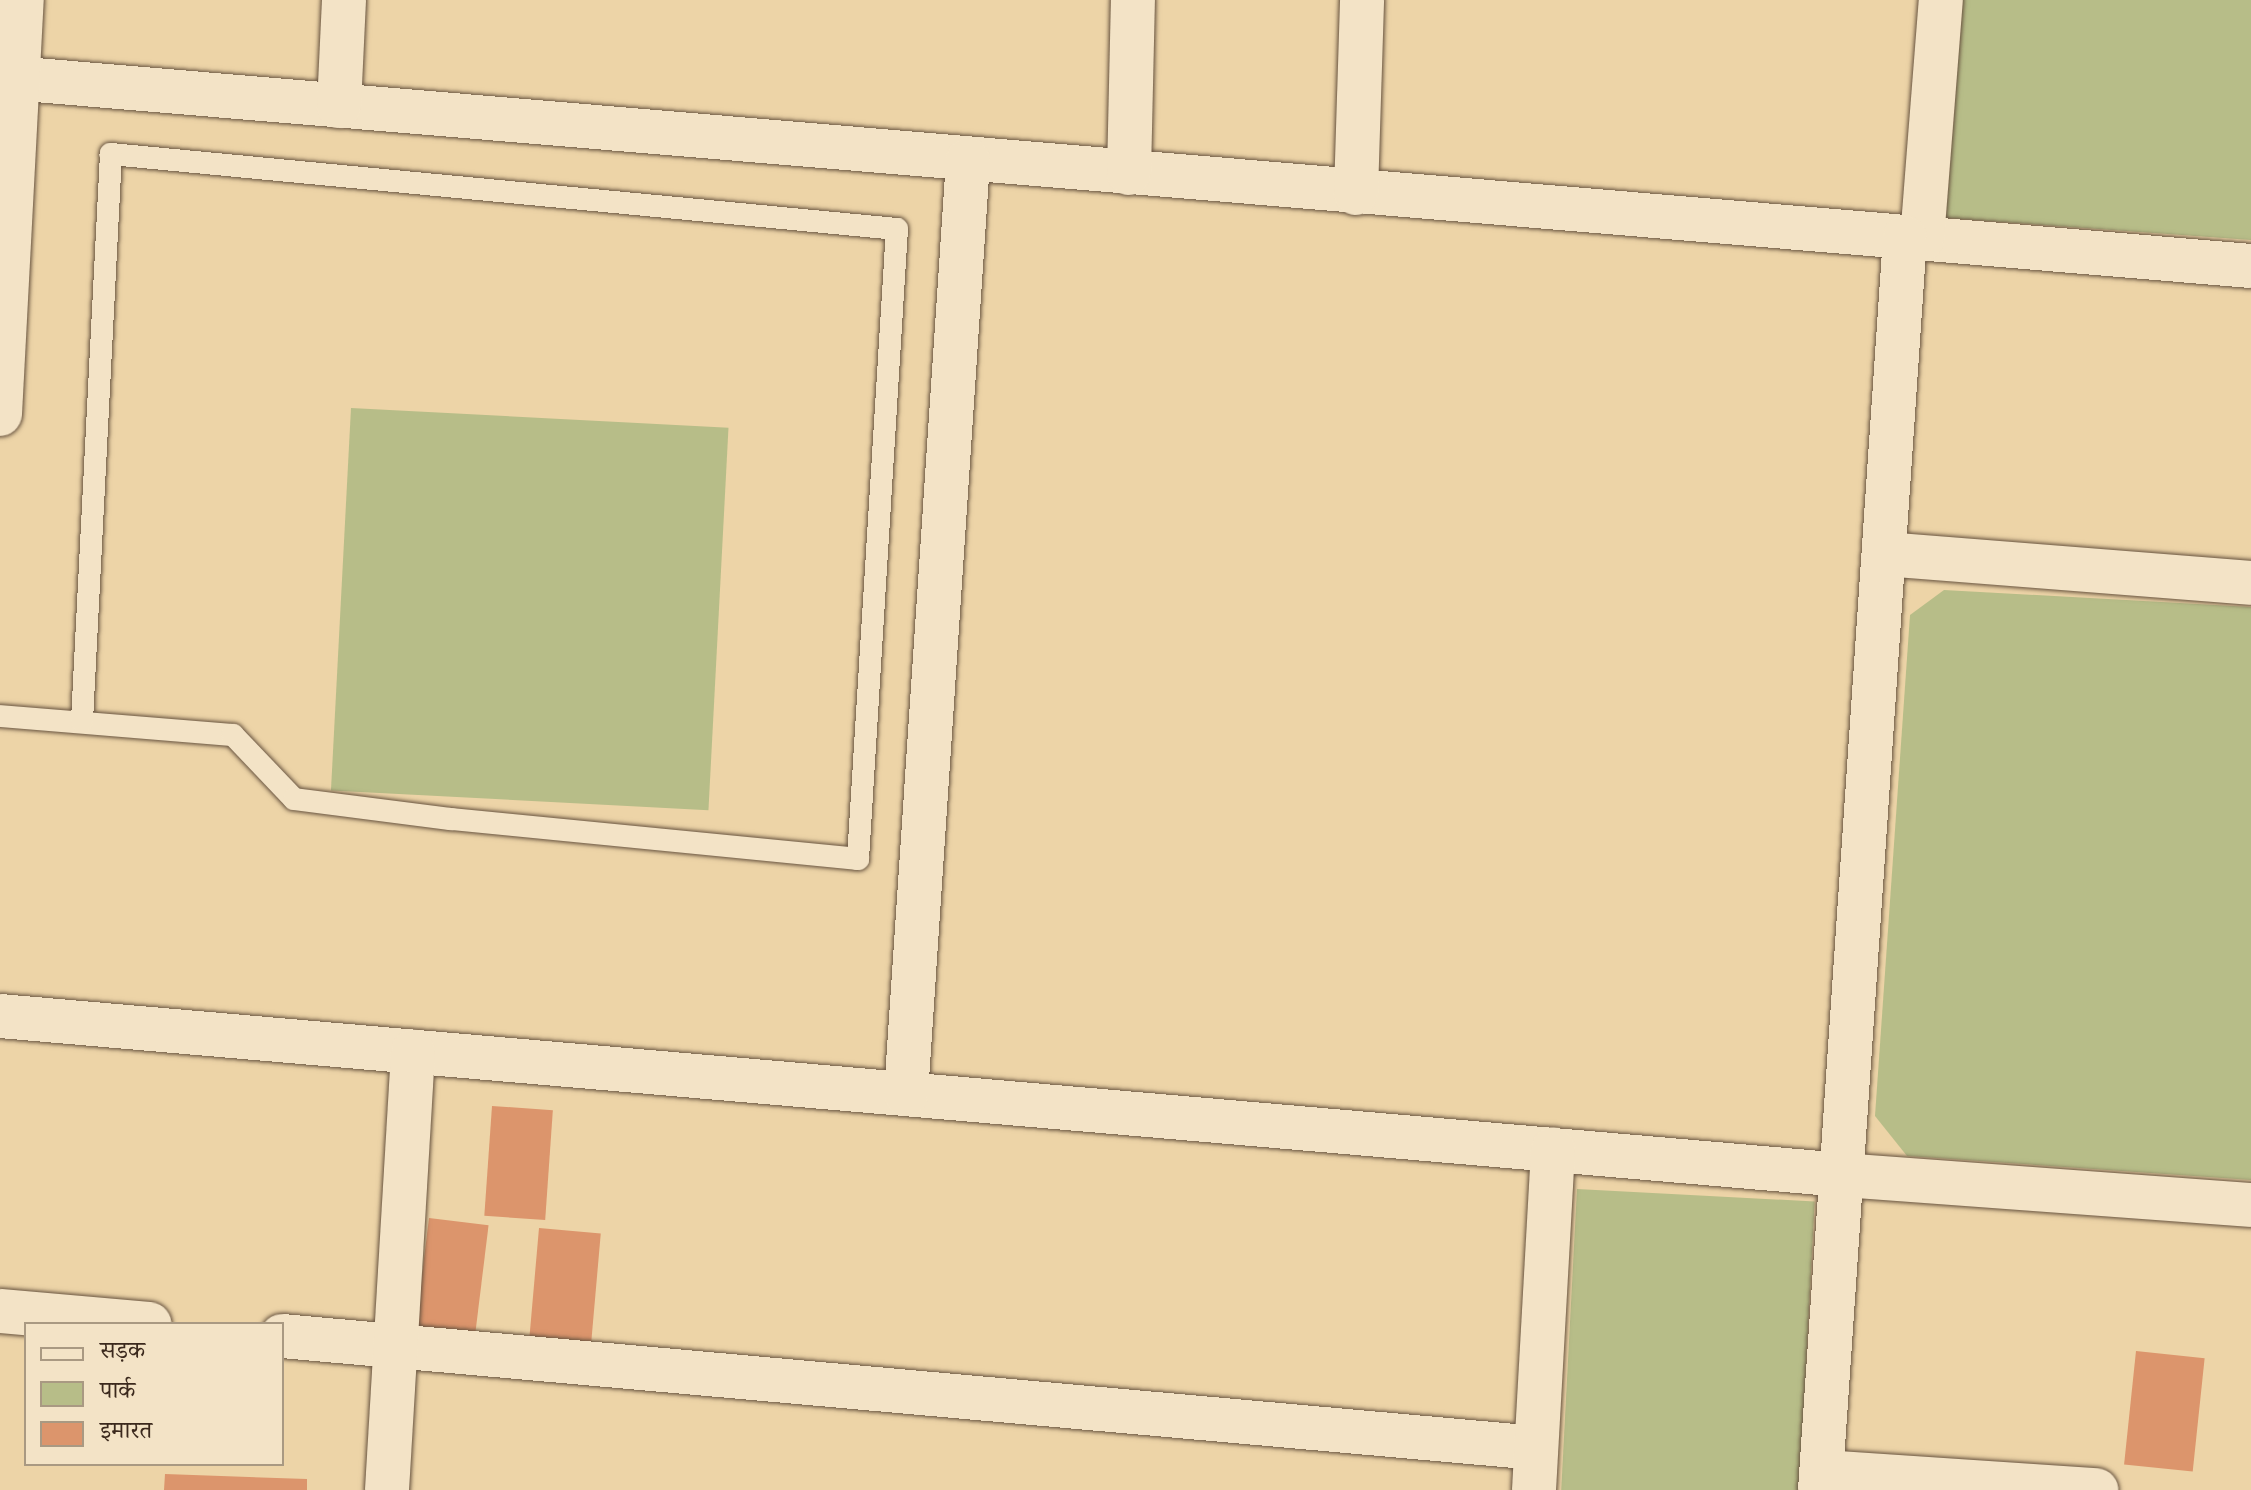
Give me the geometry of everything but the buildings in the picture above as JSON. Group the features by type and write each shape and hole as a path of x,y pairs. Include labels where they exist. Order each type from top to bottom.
{"street":[{"path":"0,414 9,78 22,0"},
{"path":"339,106 344,0"},
{"path":"1129,173 1133,0"},
{"path":"1356,193 1362,0"},
{"path":"1941,0 1914,238 1884,554 1821,1481 2096,1490"},
{"path":"9,78 2251,266"},
{"path":"906,1094 968,160"},
{"path":"1884,554 2251,583"},
{"path":"0,1016 1842,1175 2251,1205"},
{"path":"387,1490 413,1052"},
{"path":"284,1336 1535,1469 1553,1150"},
{"path":"0,1311 126,1322"}],"lane":[{"path":"0,716 233,735 294,799 451,819 858,859 897,229 111,154 82,721"}],"green space":[{"path":"1963,0 2251,0 2251,240 1946,218"},
{"path":"351,408 728,428 708,810 331,790"},
{"path":"1944,590 2251,607 2251,1180 1907,1156 1875,1116 1910,615"},
{"path":"1577,1189 1815,1201 1800,1490 1561,1490"}]}
